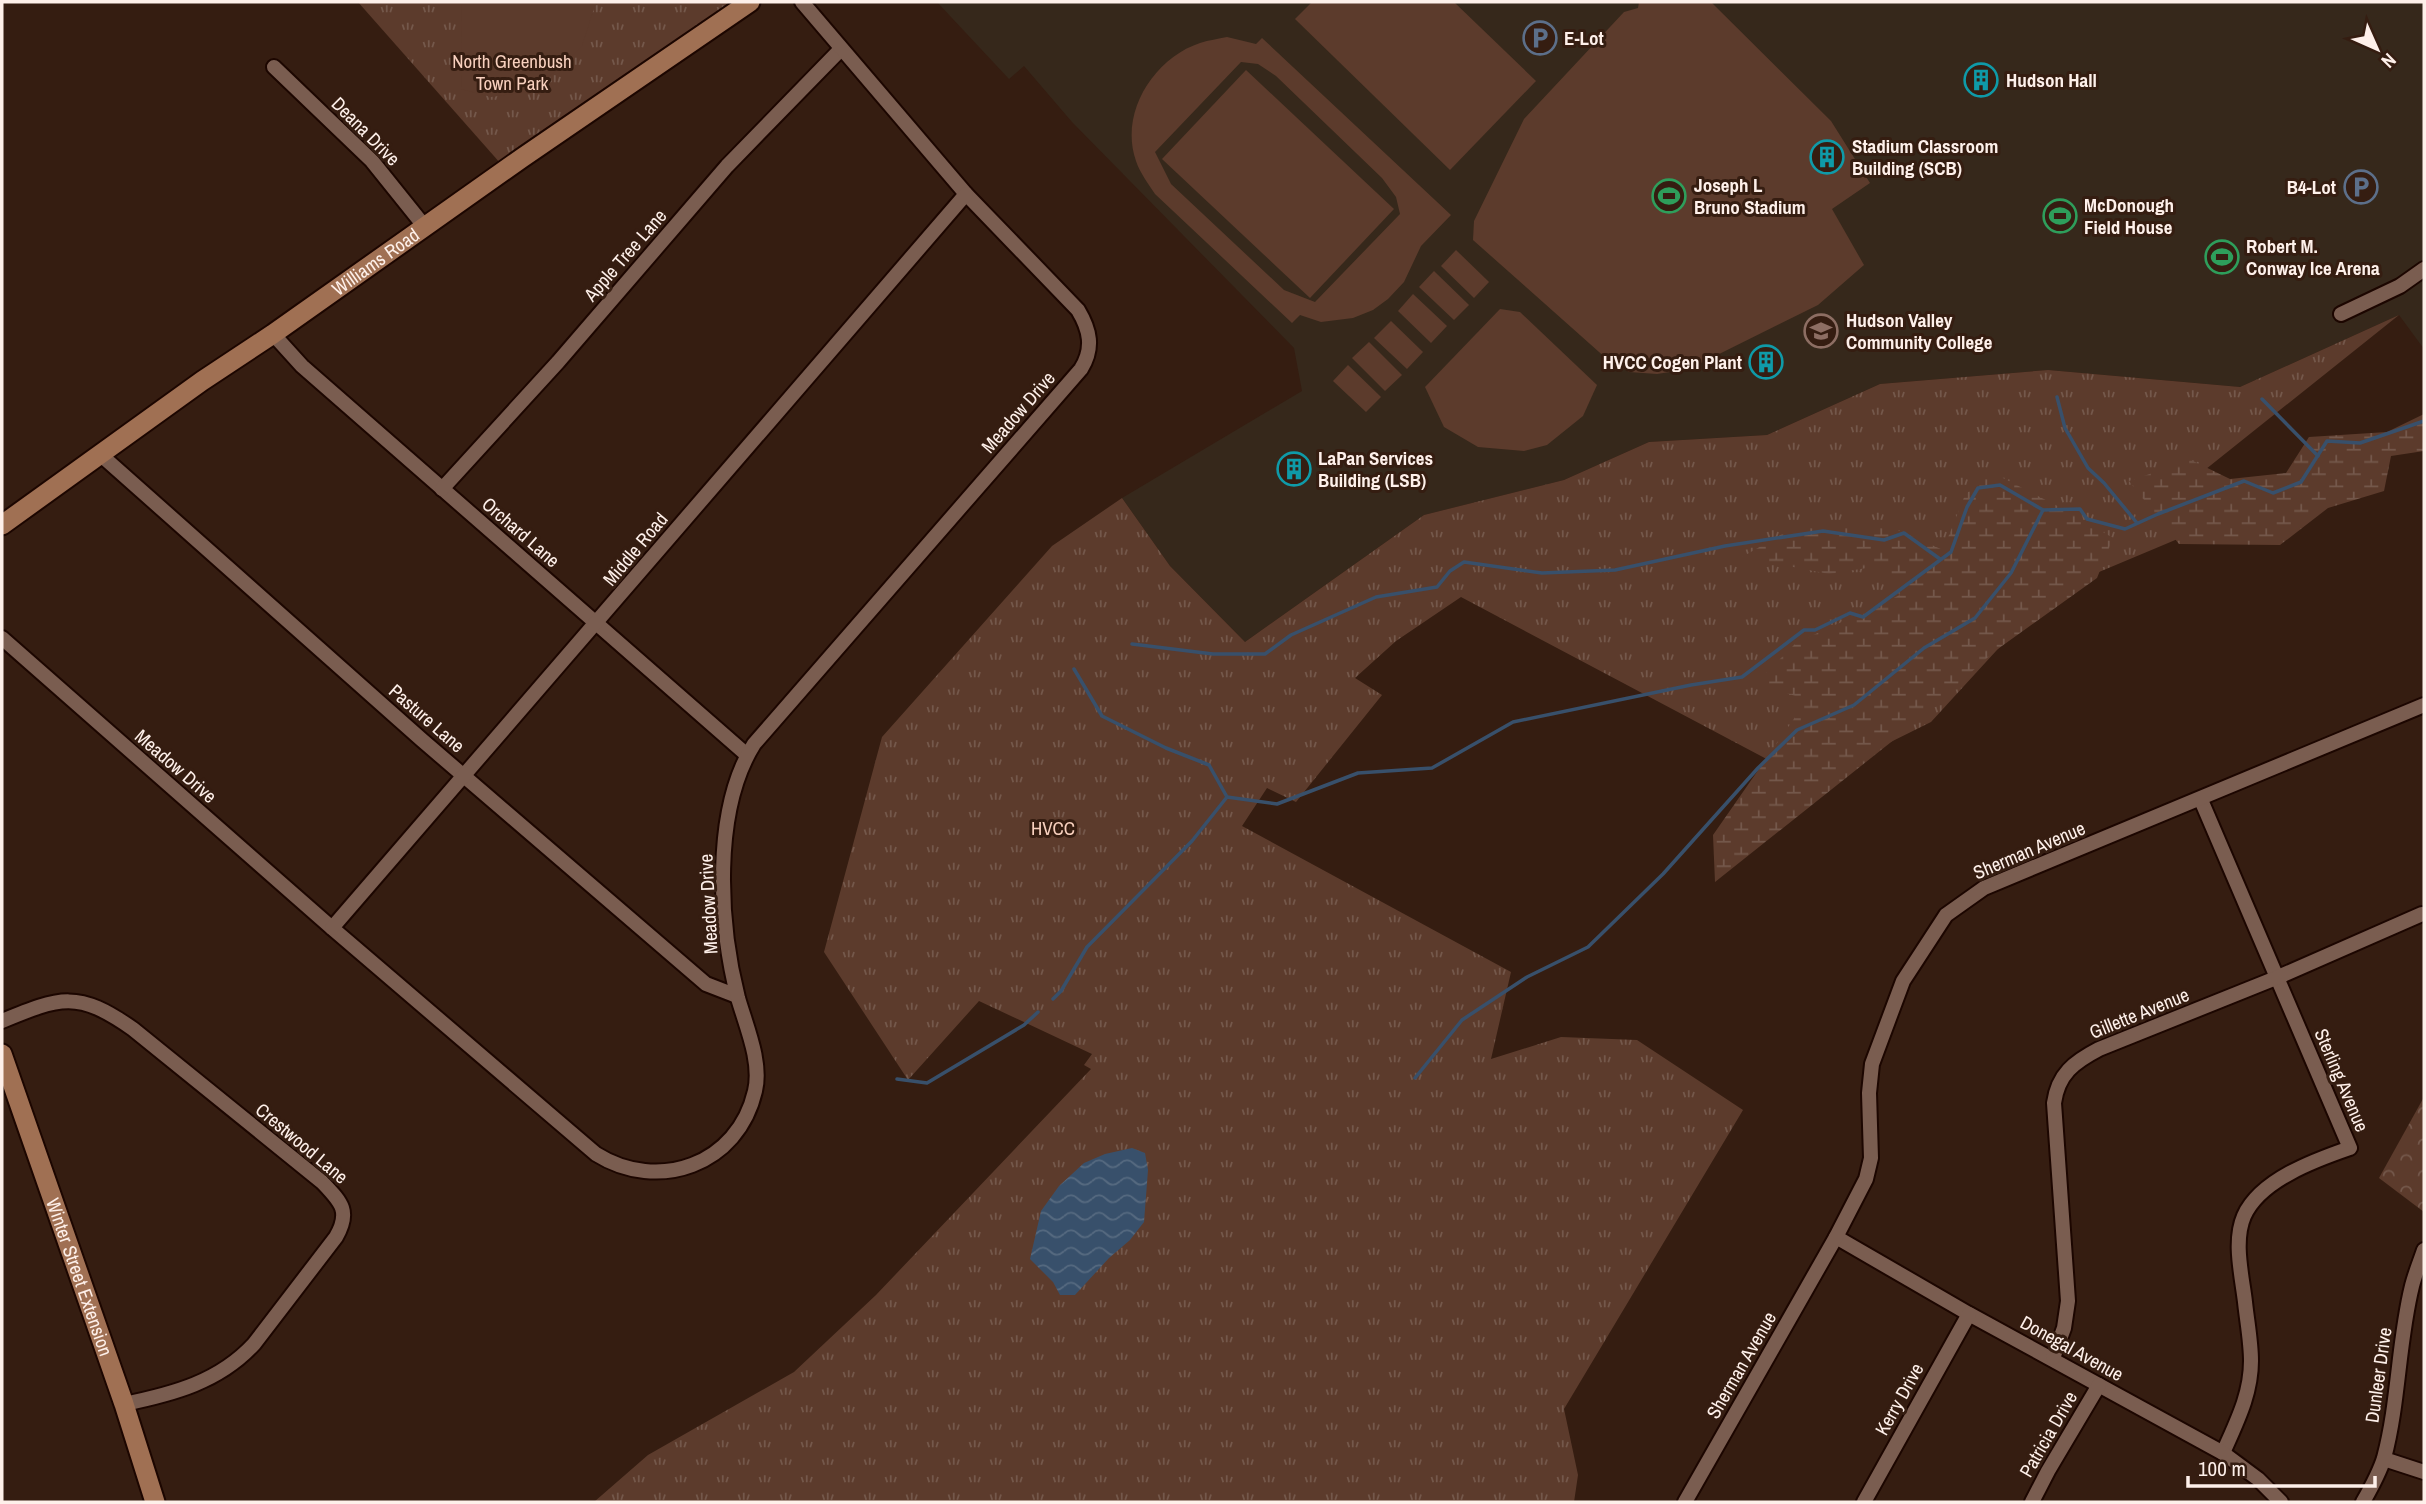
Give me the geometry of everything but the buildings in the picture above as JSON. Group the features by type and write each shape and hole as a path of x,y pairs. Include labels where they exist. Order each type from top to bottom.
{"main road":[{"name":"Williams Road","path":"2,525 202,381 750,2"},
{"name":"Winter Street Extension","path":"2,1054 124,1404 155,1502"}],"street":[{"name":"Meadow Drive","path":"2,638 332,928 596,1154 609,1162 647,1172 679,1169 700,1163 727,1145 747,1113 755,1091 757,1073 737,996 726,933 725,827 734,788 747,755 1088,358 1089,334 1078,310 966,194 802,2"},
{"name":"Apple Tree Lane","path":"442,489 558,362 727,166 841,49"},
{"name":"Deana Drive","path":"274,67 372,161 425,227"},
{"name":"Middle Road","path":"332,928 966,194"},
{"path":"2341,314 2400,286 2424,270"},
{"name":"Orchard Lane","path":"273,334 302,366 747,755"},
{"name":"Pasture Lane","path":"101,455 462,775 706,984 737,996"},
{"name":"Sherman Avenue","path":"1685,1502 1836,1237 1866,1179 1871,1158 1869,1093 1872,1064 1903,981 1947,915 1984,888 2424,705"},
{"name":"Sterling Avenue","path":"2201,800 2350,1148 2281,1178 2256,1198 2244,1217 2240,1262 2252,1360 2249,1389 2243,1409 2223,1453"},
{"name":"Gillette Avenue","path":"2053,1358 2064,1328 2068,1301 2054,1103 2056,1087 2062,1077 2081,1058 2099,1049 2276,978 2422,914"},
{"name":"Crestwood Lane","path":"2,1021 60,1000 79,1001 121,1020 322,1182 340,1200 344,1215 343,1224 336,1237 240,1359 204,1381 165,1395 124,1404"},
{"name":"Donegal Avenue","path":"1836,1237 1969,1314 2223,1453 2258,1479 2281,1502"},
{"name":"Dunleer Drive","path":"2363,1502 2384,1459 2412,1283 2424,1250"},
{"name":"Kerry Drive","path":"1864,1502 1969,1314"},
{"name":"Patricia Drive","path":"2032,1502 2099,1385"},
{"path":"2384,1459 2424,1472"}],"shaded area":[{"name":"Hudson Valley Community College","path":"937,2 2424,2 2424,349 2399,315 2240,387 2048,370 1880,384 1767,435 1649,442 1564,480 1424,515 1245,642 1170,566 1122,498 1302,391 1294,348 1072,122 1024,66 1009,79"}],"green space":[{"name":"North Greenbush Town Park","path":"358,2 732,2 501,164"},
{"path":"462,2 596,2 582,46 560,68 527,92 491,97 461,89"},
{"path":"1312,2 1454,2 1536,81 1450,170 1295,19"},
{"name":"Joseph L Bruno Stadium","path":"1639,2 1711,2 1831,121 1870,183 1832,209 1864,265 1818,305 1689,369 1657,374 1629,372 1608,360 1473,240 1474,221 1524,119 1624,12 1638,8"},
{"path":"1227,37 1256,44 1262,38 1451,215 1421,246 1404,282 1373,310 1353,318 1321,322 1300,315 1292,323 1155,194 1142,174 1132,143 1132,124 1144,90 1155,74 1183,50","holes":["1241,62 1258,64 1276,76 1382,178 1396,197 1400,214 1315,302 1284,290 1171,184 1155,152"]},
{"path":"1246,70 1394,209 1310,298 1162,159"},
{"path":"1456,250 1489,282 1474,298 1441,266"},
{"path":"1434,271 1469,305 1454,320 1419,287"},
{"path":"1413,294 1447,326 1431,343 1398,311"},
{"path":"1500,309 1520,312 1597,385 1583,416 1547,445 1524,451 1478,447 1444,427 1425,387"},
{"name":"HVCC","path":"2399,315 2166,501 2180,538 2049,593 1931,722 1810,782 1461,597 1396,641 1355,678 1382,695 1296,802 1267,788 1242,826 1511,972 1491,1059 1561,1037 1637,1040 1743,1110 1564,1409 1578,1475 1574,1502 594,1502 648,1455 794,1372 876,1295 1091,1069 1084,1065 1092,1054 979,1001 908,1080 824,952 882,737 1052,546 1122,498 1170,566 1245,642 1424,515 1564,480 1649,442 1767,435 1880,384 2048,370 2240,387"},
{"path":"1391,321 1423,352 1407,369 1374,338"},
{"path":"1369,342 1402,375 1385,391 1352,358"},
{"path":"1348,365 1381,397 1366,412 1333,381"},
{"path":"2424,414 2424,451 2391,456 2384,491 2328,508 2280,545 2179,544 2129,481 2191,460 2230,479 2286,473 2309,437 2387,432"},
{"path":"1983,478 2003,478 2113,538 2097,578 1995,651 1905,731 1715,882 1713,835 1807,700 1756,683 1796,643 1900,595 1873,567 1829,574 1742,557 1796,526 1891,527 1943,550 1965,495"},
{"path":"2424,1097 2424,1212 2379,1178"}],"water":[{"path":"1132,1148 1145,1153 1148,1170 1144,1222 1130,1240 1109,1258 1075,1295 1060,1295 1053,1282 1030,1259 1041,1211 1059,1186 1084,1163 1105,1154"}],"waterway":[{"path":"2057,397 2065,428 2088,468 2137,523"},
{"path":"2262,399 2318,456"},
{"path":"1053,999 1061,991 1087,947 1192,841 1227,797 1277,804 1358,773 1432,768 1513,722 1742,677 1804,630 1815,630 1850,613 1863,617 1951,552 1967,507 1978,488 2000,485 2043,510 2080,509 2087,519 2125,529 2244,481 2273,493 2301,482 2327,441 2360,443 2424,421"},
{"path":"1415,1078 1462,1020 1527,977 1588,947 1663,874 1758,768 1797,730 1854,705 1924,648 1975,618 2011,573 2043,510"},
{"path":"1132,644 1213,654 1265,654 1291,635 1376,597 1437,587 1450,571 1464,562 1542,573 1615,570 1725,546 1823,531 1884,540 1904,533 1940,559"},
{"path":"1074,669 1102,716 1166,748 1209,765 1227,797"},
{"path":"897,1079 927,1083 1024,1025 1038,1012"}],"place":[{"name":"E-Lot","path":"1540,38"},
{"name":"Hudson Hall","path":"1981,80"},
{"name":"Stadium Classroom Building (SCB)","path":"1827,157"},
{"name":"B4-Lot","path":"2361,187"},
{"name":"Joseph L Bruno Stadium","path":"1669,196"},
{"name":"McDonough Field House","path":"2060,216"},
{"name":"Robert M. Conway Ice Arena","path":"2222,257"},
{"name":"Hudson Valley Community College","path":"1821,331"},
{"name":"HVCC Cogen Plant","path":"1766,362"},
{"name":"LaPan Services Building (LSB)","path":"1294,469"}]}
